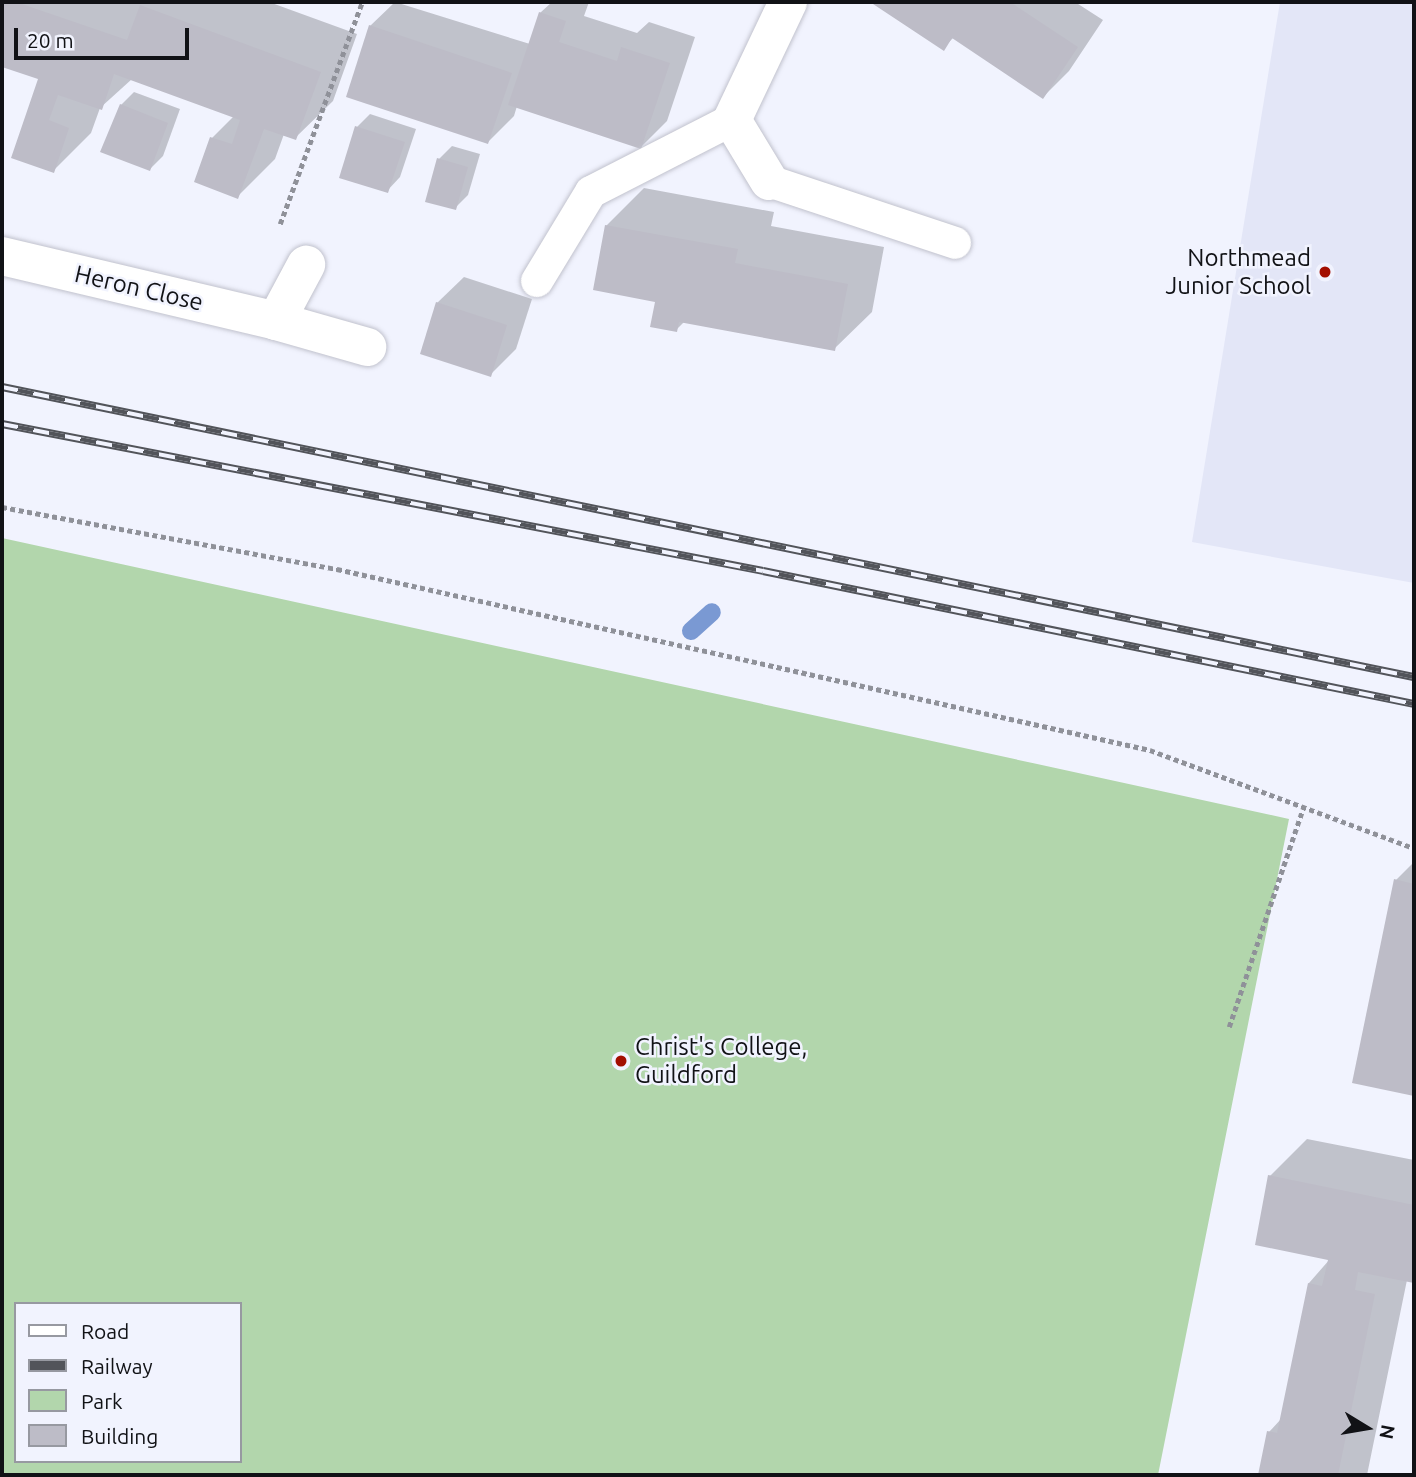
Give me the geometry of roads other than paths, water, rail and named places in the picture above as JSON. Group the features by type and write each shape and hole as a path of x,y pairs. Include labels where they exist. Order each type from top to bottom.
{"street":[{"path":"769,181 732,120 788,2"},
{"name":"Heron Close","path":"2,256 276,321 367,347"},
{"path":"276,321 306,265"}],"lane":[{"path":"537,281 591,192 732,120"},
{"path":"769,181 955,243"}],"waterway":[{"path":"691,631 712,612"}],"railway":[{"path":"2,387 1414,677"},
{"path":"2,424 763,571 1414,704"}],"place":[{"name":"Northmead Junior School","path":"1325,272"},
{"name":"Christ's College, Guildford","path":"621,1061"}]}
